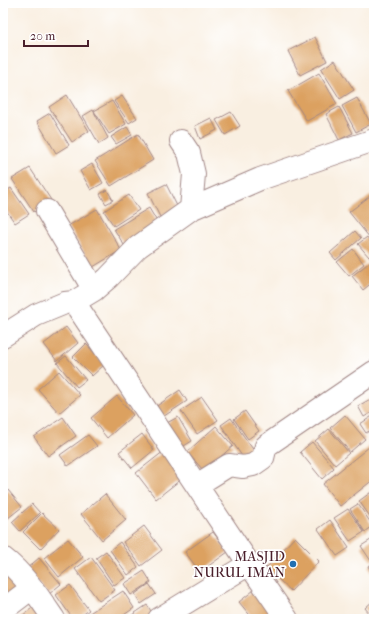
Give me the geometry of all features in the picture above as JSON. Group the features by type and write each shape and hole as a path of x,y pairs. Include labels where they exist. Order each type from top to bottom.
{"street":[{"path":"3,336 36,315 65,303 74,302 94,290 108,278 138,246 191,209 260,179 374,140"},
{"path":"182,141 189,153 194,174 191,209"},
{"path":"47,211 94,290"},
{"path":"74,302 287,619"},
{"path":"197,485 229,465 243,467 253,465 263,458 266,446 374,372"},
{"path":"3,558 13,566 32,588 54,619"},
{"path":"159,619 249,564"},
{"path":"3,610 32,588"}],"building":[{"path":"315,37 327,61 300,75 288,51"},
{"path":"335,60 354,90 340,99 321,69"},
{"path":"319,73 337,104 307,121 288,91"},
{"path":"67,95 89,131 72,142 49,107"},
{"path":"122,96 137,118 129,123 114,101"},
{"path":"357,98 371,124 356,132 342,106"},
{"path":"112,101 126,124 109,134 94,111"},
{"path":"339,107 353,133 339,140 326,114"},
{"path":"93,110 108,138 99,144 83,116"},
{"path":"231,112 240,126 225,135 216,120"},
{"path":"50,113 69,145 56,153 37,121"},
{"path":"211,118 217,130 200,139 195,126"},
{"path":"127,127 132,135 116,144 111,137"},
{"path":"138,134 153,160 111,186 95,161"},
{"path":"92,164 103,183 91,190 80,171"},
{"path":"30,168 51,200 34,212 12,179"},
{"path":"166,184 178,208 160,217 148,193"},
{"path":"11,188 29,214 15,223 3,206 3,193"},
{"path":"107,190 113,200 106,204 100,194"},
{"path":"374,193 374,243 349,212"},
{"path":"129,195 139,210 114,226 104,211"},
{"path":"149,208 159,225 124,245 114,229"},
{"path":"97,209 121,250 93,267 68,226"},
{"path":"355,231 361,238 336,260 330,253"},
{"path":"367,237 374,246 374,253 369,257 358,244"},
{"path":"353,249 364,264 349,276 337,262"},
{"path":"374,259 374,281 363,290 352,276"},
{"path":"66,327 78,343 57,361 44,344"},
{"path":"86,344 105,364 92,376 73,357"},
{"path":"66,356 86,380 77,387 57,363"},
{"path":"59,371 80,395 59,413 38,389"},
{"path":"180,390 187,401 155,422 148,412"},
{"path":"117,396 133,415 107,438 91,418"},
{"path":"202,397 218,420 197,434 181,411"},
{"path":"374,397 374,411 364,417 358,406"},
{"path":"245,411 259,431 248,439 234,419"},
{"path":"345,415 365,439 350,452 330,428"},
{"path":"374,415 374,428 366,433 360,424"},
{"path":"63,417 76,436 48,456 34,437"},
{"path":"178,417 192,441 179,449 165,424"},
{"path":"231,418 257,455 246,462 221,425"},
{"path":"216,426 233,446 204,471 187,452"},
{"path":"329,429 349,453 335,465 315,441"},
{"path":"142,434 154,450 132,468 119,452"},
{"path":"88,435 97,446 68,466 60,455"},
{"path":"312,442 334,468 322,479 300,452"},
{"path":"374,443 374,479 340,506 323,484"},
{"path":"164,451 184,477 156,499 136,473"},
{"path":"8,490 22,507 3,522 3,494"},
{"path":"374,490 374,522 359,501"},
{"path":"105,494 126,520 102,540 81,514"},
{"path":"32,504 40,513 20,531 12,522"},
{"path":"358,504 373,526 365,532 350,509"},
{"path":"348,509 364,532 350,541 334,518"},
{"path":"42,513 59,529 40,549 23,532"},
{"path":"330,520 349,548 337,556 318,529"},
{"path":"144,526 162,550 141,566 123,542"},
{"path":"213,532 228,552 200,572 185,552"},
{"name":"MASJID NURUL IMAN","path":"295,537 319,561 291,591 266,568"},
{"path":"374,538 374,559 371,561 361,546"},
{"path":"68,539 83,557 59,577 44,558"},
{"path":"120,542 138,567 128,575 110,550"},
{"path":"106,551 125,578 114,585 96,558"},
{"path":"91,557 115,590 99,601 75,569"},
{"path":"39,558 61,584 48,595 26,569"},
{"path":"374,563 374,577 368,566"},
{"path":"3,567 21,593 3,606"},
{"path":"144,571 151,582 131,595 124,584"},
{"path":"149,584 156,594 141,604 135,594"},
{"path":"70,585 89,610 77,619 73,619 56,595"},
{"path":"259,586 277,609 264,619 253,619 239,602"},
{"path":"123,591 134,608 118,619 87,619 85,616"},
{"path":"374,600 374,619 365,608"},
{"path":"36,605 48,619 18,619"},
{"path":"147,605 153,614 145,619 126,619"}],"place":[{"name":"MASJID NURUL IMAN","path":"293,564"}]}
